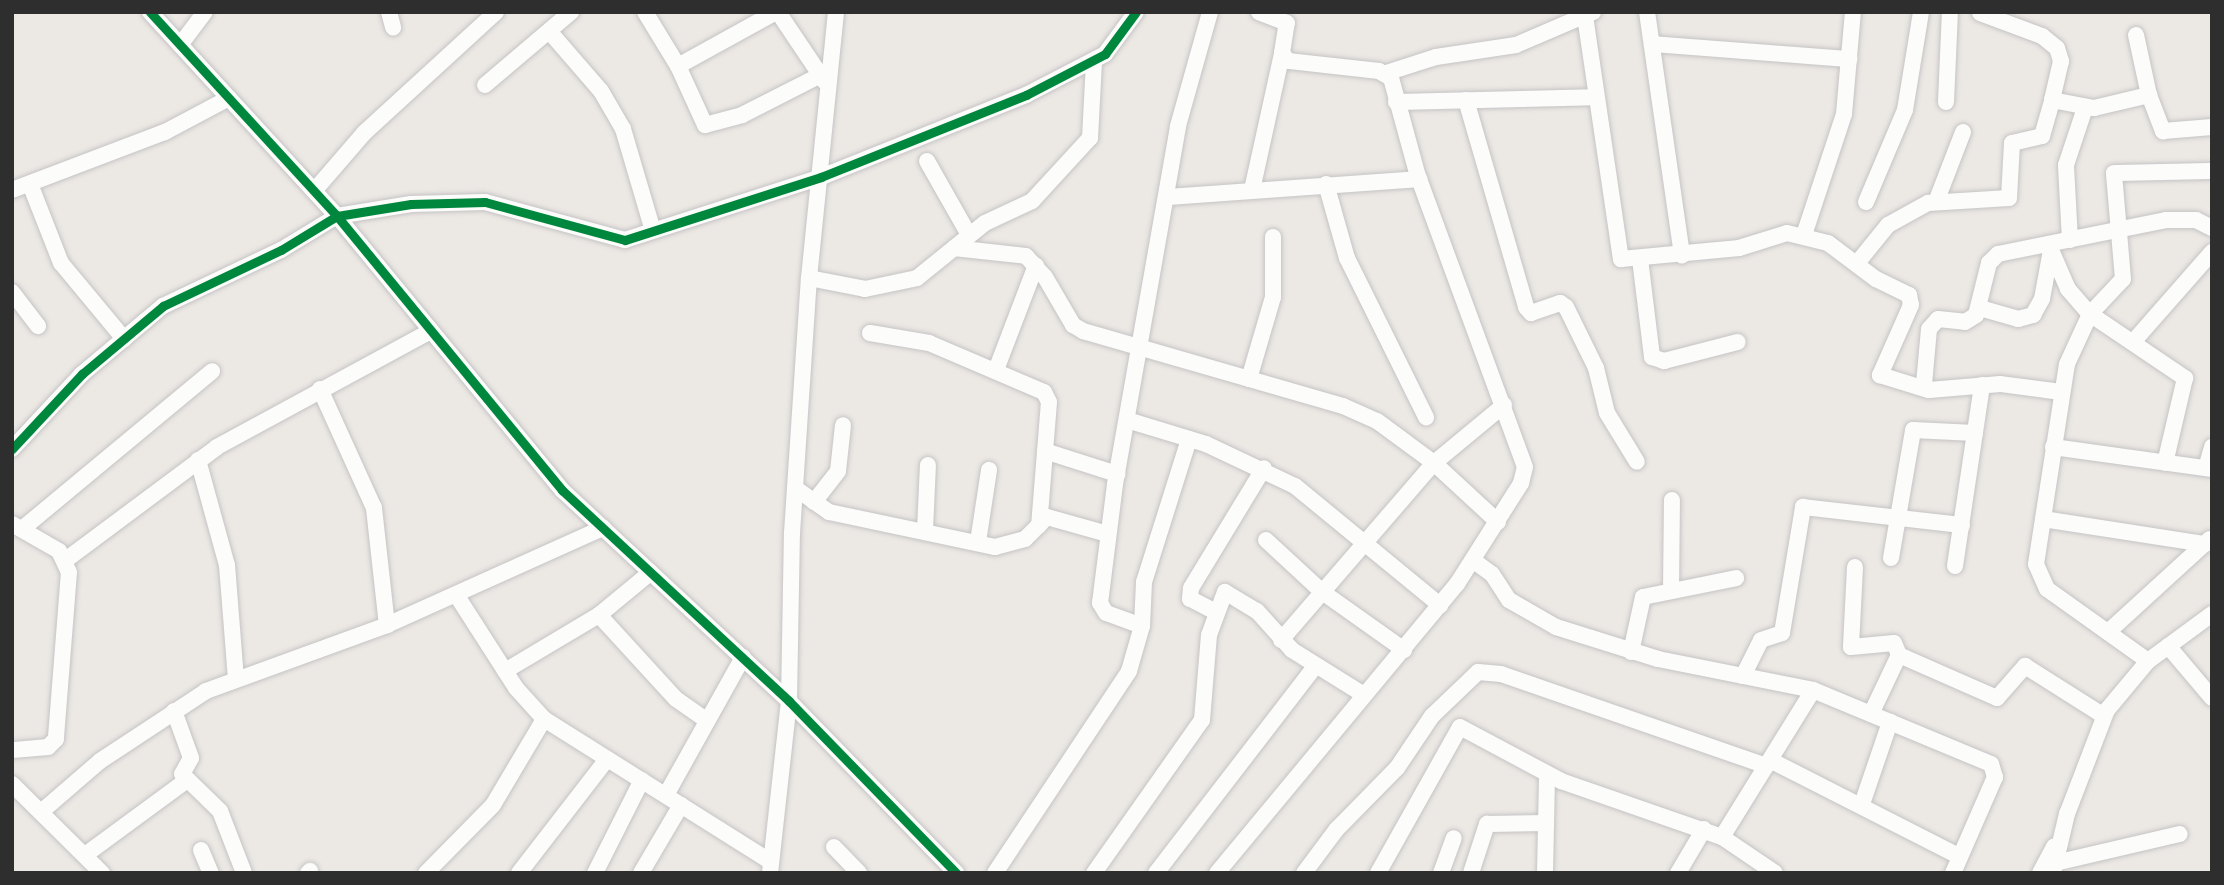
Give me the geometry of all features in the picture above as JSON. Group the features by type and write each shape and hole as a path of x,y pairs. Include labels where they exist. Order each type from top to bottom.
{"street":[{"path":"150,12 337,216 562,490 789,701 956,873"},
{"path":"180,45 205,12"},
{"path":"314,191 364,133 496,12"},
{"path":"485,85 570,12"},
{"path":"645,12 678,66 700,118 710,126 825,81"},
{"path":"740,12 749,27"},
{"path":"678,66 777,12 825,81"},
{"path":"457,596 505,671 544,719 666,795 770,867 789,701 795,488 809,278 821,177 825,81 836,12"},
{"path":"12,449 124,339 163,306 281,250 337,216 411,204 485,202 625,240 821,177 1026,95 1094,62 1136,12"},
{"path":"1142,626 1101,610 1108,534 1169,197 1178,126 1210,12"},
{"path":"1252,190 1287,23 1259,12"},
{"path":"1647,12 1682,255"},
{"path":"1804,235 1844,114 1853,12"},
{"path":"1866,202 1905,110 1921,12"},
{"path":"1946,102 1950,12"},
{"path":"1858,262 1892,221 1936,202 2009,198 2012,143 2042,136 2061,61 2057,48 2042,36 1980,13"},
{"path":"1282,53 1297,64 1386,73 1436,57 1517,45 1589,14 1595,97 1619,256 1640,259 1682,255 1739,248 1787,233 1804,235 1858,262 1911,299 1880,375 1928,390 1982,385 2061,392"},
{"path":"549,31 601,92 623,129 653,231"},
{"path":"2136,35 2149,95 2163,131 2212,127"},
{"path":"1652,44 1849,60"},
{"path":"809,278 842,286 890,285 928,272 969,235 1032,201 1087,144 1094,62"},
{"path":"1217,873 1440,606 1474,561 1498,522 1525,467 1419,179 1386,73"},
{"path":"2052,100 2085,108 2149,95"},
{"path":"1396,102 1595,97"},
{"path":"12,190 166,132 229,98"},
{"path":"1466,100 1526,307 1531,313 1560,303 1566,307 1596,368 1607,413 1637,462"},
{"path":"2070,240 2066,165 2085,108"},
{"path":"1936,202 1963,132"},
{"path":"927,161 969,235"},
{"path":"2148,661 2040,583 2036,564 2061,392 2077,337 2090,314 2123,279 2115,231 2117,172 2212,171"},
{"path":"1169,197 1419,179"},
{"path":"30,184 61,263 124,339"},
{"path":"1326,184 1347,258 1426,417"},
{"path":"1928,390 1925,372 1933,322 1943,317 1971,320 1980,309 1992,258 2181,218 2212,228"},
{"path":"1249,379 1273,297 1273,237"},
{"path":"2051,247 2068,289 2090,314 2187,382 2165,463"},
{"path":"1980,309 2026,319 2039,308 2051,247"},
{"path":"954,248 1013,252 1036,265 1073,326 1366,416 1434,463 1498,522"},
{"path":"2133,342 2212,253"},
{"path":"1640,259 1652,357 1664,361 1738,341"},
{"path":"996,370 1036,265"},
{"path":"2044,292 2068,289"},
{"path":"12,292 38,326"},
{"path":"12,750 48,747 56,739 67,559 198,460 320,389 431,331"},
{"path":"870,333 911,337 1039,388 1047,397 1039,526"},
{"path":"67,559 17,526 212,371"},
{"path":"1955,566 1982,385"},
{"path":"320,389 374,508 387,625"},
{"path":"1281,640 1364,538 1434,463 1504,405"},
{"path":"1127,420 1189,439 1264,468 1326,506 1440,606"},
{"path":"814,502 838,471 843,425"},
{"path":"1891,558 1913,430 1975,433"},
{"path":"995,873 1117,691 1142,626 1144,582 1189,439"},
{"path":"2053,447 2209,469 2212,447"},
{"path":"1045,451 1117,474"},
{"path":"198,460 227,565 236,678"},
{"path":"925,530 928,465"},
{"path":"1214,611 1190,599 1191,588 1264,468"},
{"path":"978,542 989,470"},
{"path":"795,488 814,502 841,515 1004,548 1051,517 1108,534"},
{"path":"1671,591 1672,500"},
{"path":"1743,676 1761,640 1782,633 1803,506 1898,515 1962,525"},
{"path":"2043,519 2209,541"},
{"path":"41,812 100,761 174,710 236,678 387,625 457,596 603,528"},
{"path":"1266,540 1321,591 1404,650"},
{"path":"2108,632 2209,541"},
{"path":"1474,561 1527,612 1631,652 1813,690 1994,768 1953,873"},
{"path":"1855,567 1849,645 1894,643 1899,655 1997,698 2025,666 2104,716"},
{"path":"505,671 599,614 651,572"},
{"path":"1631,652 1639,601 1671,591 1736,578"},
{"path":"1094,873 1202,720 1214,611 1222,594 1229,593 1257,611 1281,640 1364,695"},
{"path":"599,614 676,699 707,721"},
{"path":"2180,834 2054,868 2062,833 2104,716 2124,684 2148,661 2212,614"},
{"path":"2168,646 2212,698"},
{"path":"1871,714 1899,655"},
{"path":"666,795 743,657"},
{"path":"1156,873 1316,665"},
{"path":"1304,873 1336,830 1397,768 1432,716 1478,672 1501,674 1768,763 1862,804 1960,857"},
{"path":"1722,837 1813,690"},
{"path":"174,710 190,753 182,772 220,811 244,873"},
{"path":"426,873 493,805 544,719"},
{"path":"1862,804 1890,722"},
{"path":"1378,873 1460,727 1548,775 1722,837 1766,870"},
{"path":"519,873 607,759"},
{"path":"1545,873 1548,775"},
{"path":"85,855 187,779"},
{"path":"595,873 642,780"},
{"path":"12,784 102,873"},
{"path":"641,873 681,805"},
{"path":"1471,873 1487,824 1546,823"},
{"path":"1678,873 1704,829"},
{"path":"2040,873 2062,833"},
{"path":"1441,873 1454,838"},
{"path":"834,847 859,873"},
{"path":"201,850 211,873"}],"cycle path":[{"path":"150,12 337,216 562,490 789,701 956,873"},
{"path":"12,449 82,374 163,306 281,250 337,216 411,204 485,202 625,240 821,177 1026,95 1105,54 1136,12"}]}
